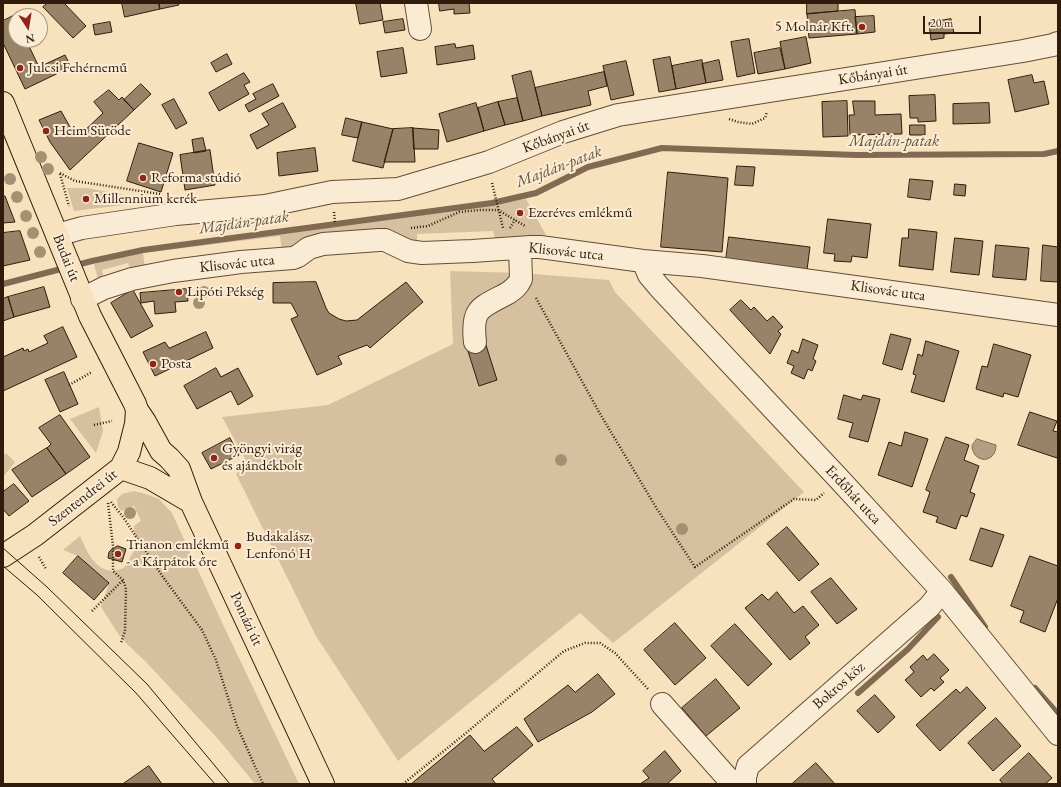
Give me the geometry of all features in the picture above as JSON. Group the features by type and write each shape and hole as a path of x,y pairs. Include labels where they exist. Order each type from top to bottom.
{"main road":[{"name":"Budai út","path":"3,104 36,188 90,316 137,410 162,451"},
{"path":"125,460 136,424 137,410"},
{"path":"125,460 146,449 162,451"},
{"name":"Pomázi út","path":"162,451 179,469 191,502 323,784"},
{"path":"125,460 145,476 191,502"},
{"name":"Szentendrei út","path":"3,556 34,535 125,460"}],"street":[{"path":"416,3 420,30"},
{"name":"Kőbányai út","path":"60,242 82,228 176,214 265,206 332,192 398,189 489,162 563,132 618,116 1023,51 1058,43"},
{"name":"Klisovác utca","path":"79,291 104,288 132,279 173,271 241,262 293,258 309,248 323,244 385,240 408,251 422,253 540,247 643,261 702,266 1058,315"},
{"path":"475,342 474,324 478,311 484,306 512,291 521,279 520,248"},
{"name":"Erdőhát utca","path":"643,261 649,275 653,280 840,480 942,592 1058,734"},
{"name":"Bokros köz","path":"745,784 748,766 929,607 942,592"},
{"path":"662,704 732,783 736,784"}],"path":[{"path":"69,206 60,174 75,181 172,196 176,214"},
{"path":"492,182 497,204"},
{"path":"334,208 335,229"},
{"path":"405,228 428,226 459,212 498,210"},
{"path":"536,298 607,425 657,509 695,567 794,499 816,500 840,480"},
{"path":"69,385 92,372"},
{"path":"94,425 112,422"},
{"path":"121,643 125,631 126,589 123,580 113,571 113,546 107,497 123,517 163,577 202,630 216,660 237,726 263,784"},
{"path":"36,552 46,569"},
{"path":"92,611 123,580"},
{"path":"402,784 564,651 585,643 600,643 615,653 662,704"}],"shaded area":[{"path":"67,188 87,188 156,201 74,211"},
{"path":"526,199 546,235 495,238 493,231 417,234 417,243 397,233 387,231 282,251 280,236 143,253 145,268 130,270 128,263 102,270 104,278 98,279 94,264 119,256 142,252"},
{"path":"450,271 521,273 609,280 615,292 804,492 613,643 580,613 398,761 316,636 236,474 248,464 222,417 328,405 453,344"},
{"path":"99,407 103,431 96,453 70,419"},
{"path":"977,439 996,445 992,456 989,458 980,459 976,456 973,452 972,446"},
{"path":"6,453 15,462 3,477 3,455"},
{"path":"134,491 159,499 172,513 218,614 299,784 255,784 219,740 119,635 101,607 109,583 78,556 63,550 80,536 95,563 111,571 124,568 135,549 134,526 141,521 134,506 121,511 118,506 117,499 122,494"}],"building":[{"path":"48,3 64,3 86,26 73,38 48,12 48,8 43,7"},
{"path":"122,3 159,3 160,9 125,17"},
{"path":"159,3 178,3 179,5 160,9"},
{"path":"356,3 380,3 383,20 360,24"},
{"path":"439,3 469,3 470,13 454,14 454,9 440,11"},
{"path":"807,3 838,3 838,11 807,14"},
{"path":"855,10 857,34 809,38 807,14"},
{"path":"874,16 875,32 857,34 855,17"},
{"path":"8,18 8,48 30,48 39,67 65,55 71,67 25,89 3,43 3,21"},
{"path":"403,19 405,30 385,33 383,22"},
{"path":"951,19 954,33 944,34 944,38 931,40 929,23"},
{"path":"110,22 112,32 95,35 93,25"},
{"path":"806,37 811,63 785,69 780,42"},
{"path":"749,39 755,73 737,77 731,42"},
{"path":"455,44 456,48 473,45 475,59 437,65 435,47"},
{"path":"403,48 407,73 381,77 377,52"},
{"path":"780,48 785,69 758,74 754,53"},
{"path":"227,54 232,64 216,72 211,63"},
{"path":"670,57 676,89 659,92 653,60"},
{"path":"702,60 706,83 676,89 672,66"},
{"path":"719,60 723,80 706,83 702,64"},
{"path":"626,61 634,95 611,100 603,66"},
{"path":"531,71 542,116 523,121 512,76"},
{"path":"604,72 607,86 588,91 591,105 542,116 535,88"},
{"path":"244,73 250,82 244,85 249,94 219,111 209,93"},
{"path":"1032,75 1034,83 1044,81 1049,104 1015,112 1008,80"},
{"path":"141,84 151,94 134,110 124,100"},
{"path":"273,84 279,96 249,112 245,105 256,99 253,94"},
{"path":"109,90 119,100 122,97 134,110 70,170 50,142 39,120 61,111 70,127 79,136 103,113 94,102"},
{"path":"935,95 936,121 918,122 918,118 910,118 909,96"},
{"path":"517,98 523,121 505,125 498,102"},
{"path":"174,99 187,123 176,129 162,105"},
{"path":"847,101 848,136 823,137 822,102"},
{"path":"853,101 875,101 875,115 901,114 902,134 850,135 849,115 854,115"},
{"path":"498,102 505,125 484,131 478,108"},
{"path":"283,103 296,127 257,149 250,135 269,125 262,114"},
{"path":"476,103 484,131 447,142 439,114"},
{"path":"989,103 990,123 953,124 953,104"},
{"path":"346,118 362,122 358,138 342,135"},
{"path":"362,122 393,129 383,168 353,161"},
{"path":"910,125 925,125 925,135 910,135"},
{"path":"413,128 415,162 384,162 393,129"},
{"path":"413,128 439,130 438,149 414,149"},
{"path":"203,138 206,151 194,153 192,140"},
{"path":"139,143 173,153 161,192 127,181"},
{"path":"315,148 318,171 279,176 277,153"},
{"path":"210,150 215,185 185,190 180,155"},
{"path":"737,166 755,167 753,186 735,185"},
{"path":"668,172 728,178 722,252 661,247"},
{"path":"910,179 933,181 930,200 908,197"},
{"path":"955,184 966,185 965,196 954,195"},
{"path":"3,196 5,196 15,222 3,223"},
{"path":"828,219 871,224 867,258 852,256 851,262 834,261 835,254 824,253"},
{"path":"909,229 937,232 933,270 899,266 902,238 908,238"},
{"path":"20,231 30,260 3,266 3,233"},
{"path":"729,237 810,247 807,270 726,260"},
{"path":"955,238 983,241 979,275 951,272"},
{"path":"996,245 1029,248 1026,280 993,277"},
{"path":"1043,245 1058,247 1058,282 1041,281"},
{"path":"316,282 329,313 346,321 357,320 406,282 423,302 370,348 367,345 338,356 342,364 317,375 291,319 298,316 291,303 273,303 273,283"},
{"path":"44,287 50,307 14,317 8,297"},
{"path":"187,289 188,301 175,302 176,312 155,314 154,301 141,303 140,293"},
{"path":"133,290 153,326 131,338 111,303"},
{"path":"8,297 14,317 3,321 3,299"},
{"path":"741,300 751,310 754,307 767,321 773,316 783,327 778,331 781,334 770,354 730,310"},
{"path":"63,327 77,357 3,391 3,357 23,348 24,351 28,349 29,352 48,343 44,336"},
{"path":"206,332 213,348 155,376 143,352 165,342 169,348"},
{"path":"891,334 911,339 902,370 883,364"},
{"path":"803,339 818,345 813,359 816,361 812,371 808,369 804,379 791,373 794,366 787,363 792,350 798,353"},
{"path":"926,341 959,351 944,402 911,392 916,375 913,374 918,354 922,356"},
{"path":"485,342 497,380 479,386 467,348"},
{"path":"994,344 1031,355 1018,397 1004,393 1003,397 976,389 982,366 987,367"},
{"path":"216,368 221,377 238,368 253,396 238,405 231,391 197,409 184,386"},
{"path":"64,372 78,404 60,412 45,380"},
{"path":"844,395 861,400 863,395 880,399 868,442 849,437 853,423 838,419"},
{"path":"1030,412 1057,421 1053,431 1058,432 1057,458 1018,445"},
{"path":"60,415 90,457 66,474 47,448 51,444 39,428"},
{"path":"905,432 928,439 912,487 878,475 889,442 901,446"},
{"path":"946,437 969,445 964,460 979,466 970,492 975,494 967,517 961,515 956,529 936,522 938,517 923,512 930,492 926,490"},
{"path":"230,438 239,455 211,469 202,453"},
{"path":"47,448 66,474 32,497 12,470"},
{"path":"14,484 29,501 9,516 3,509 3,492"},
{"path":"787,527 819,564 799,581 767,544"},
{"path":"981,528 1004,535 992,567 970,560"},
{"path":"118,546 126,549 122,562 108,558 109,552"},
{"path":"78,556 109,583 94,600 63,573"},
{"path":"1030,556 1058,566 1058,598 1045,632 1020,622 1024,611 1011,606"},
{"path":"831,578 857,609 837,624 811,592"},
{"path":"777,592 794,613 803,606 819,625 805,637 810,643 790,660 745,608 762,594 768,600"},
{"path":"675,623 706,658 675,685 644,650"},
{"path":"735,624 772,664 748,686 711,646"},
{"path":"934,654 949,670 940,678 944,682 934,691 931,688 921,697 905,680 914,672 910,667 923,655 927,660"},
{"path":"598,674 615,694 592,712 538,742 524,719 568,685 575,692"},
{"path":"716,679 740,708 706,736 682,708"},
{"path":"967,687 986,708 940,751 916,725 956,689 960,693"},
{"path":"875,695 895,717 878,733 857,711"},
{"path":"996,718 1021,746 993,771 968,743"},
{"path":"517,727 533,745 492,779 496,784 411,784 470,735 484,751"},
{"path":"665,751 681,771 667,784 640,784 649,778 643,771"},
{"path":"1029,753 1052,778 1045,784 1003,784 1000,780"},
{"path":"816,763 835,784 792,784"},
{"path":"149,766 162,784 123,784"}],"waterway":[{"name":"Majdán-patak","path":"3,284 92,261 143,250 492,203 536,193 588,167 662,148 856,155 1044,154 1058,151"},
{"path":"951,577 985,627"},
{"path":"858,693 908,649 938,617"},
{"path":"1035,688 1058,714"}],"tram line":[{"path":"3,548 47,587 147,684 230,784"},
{"path":"3,566 37,595 136,693 215,784"}],"place":[{"name":"5 Molnár Kft.","path":"862,27"},
{"name":"Julcsi Fehérnemű","path":"20,68"},
{"name":"Heim Sütöde","path":"46,131"},
{"name":"Reforma stúdió","path":"143,178"},
{"name":"Millennium kerék","path":"86,199"},
{"name":"Ezeréves emlékmű","path":"520,213"},
{"name":"Lipóti Pékség","path":"179,292"},
{"name":"Posta","path":"153,364"},
{"name":"Gyöngyi virág és ajándékbolt","path":"214,458"},
{"name":"Budakalász, Lenfonó H","path":"238,546"},
{"name":"Trianon emlékmű - a Kárpátok őre","path":"118,554"}]}
